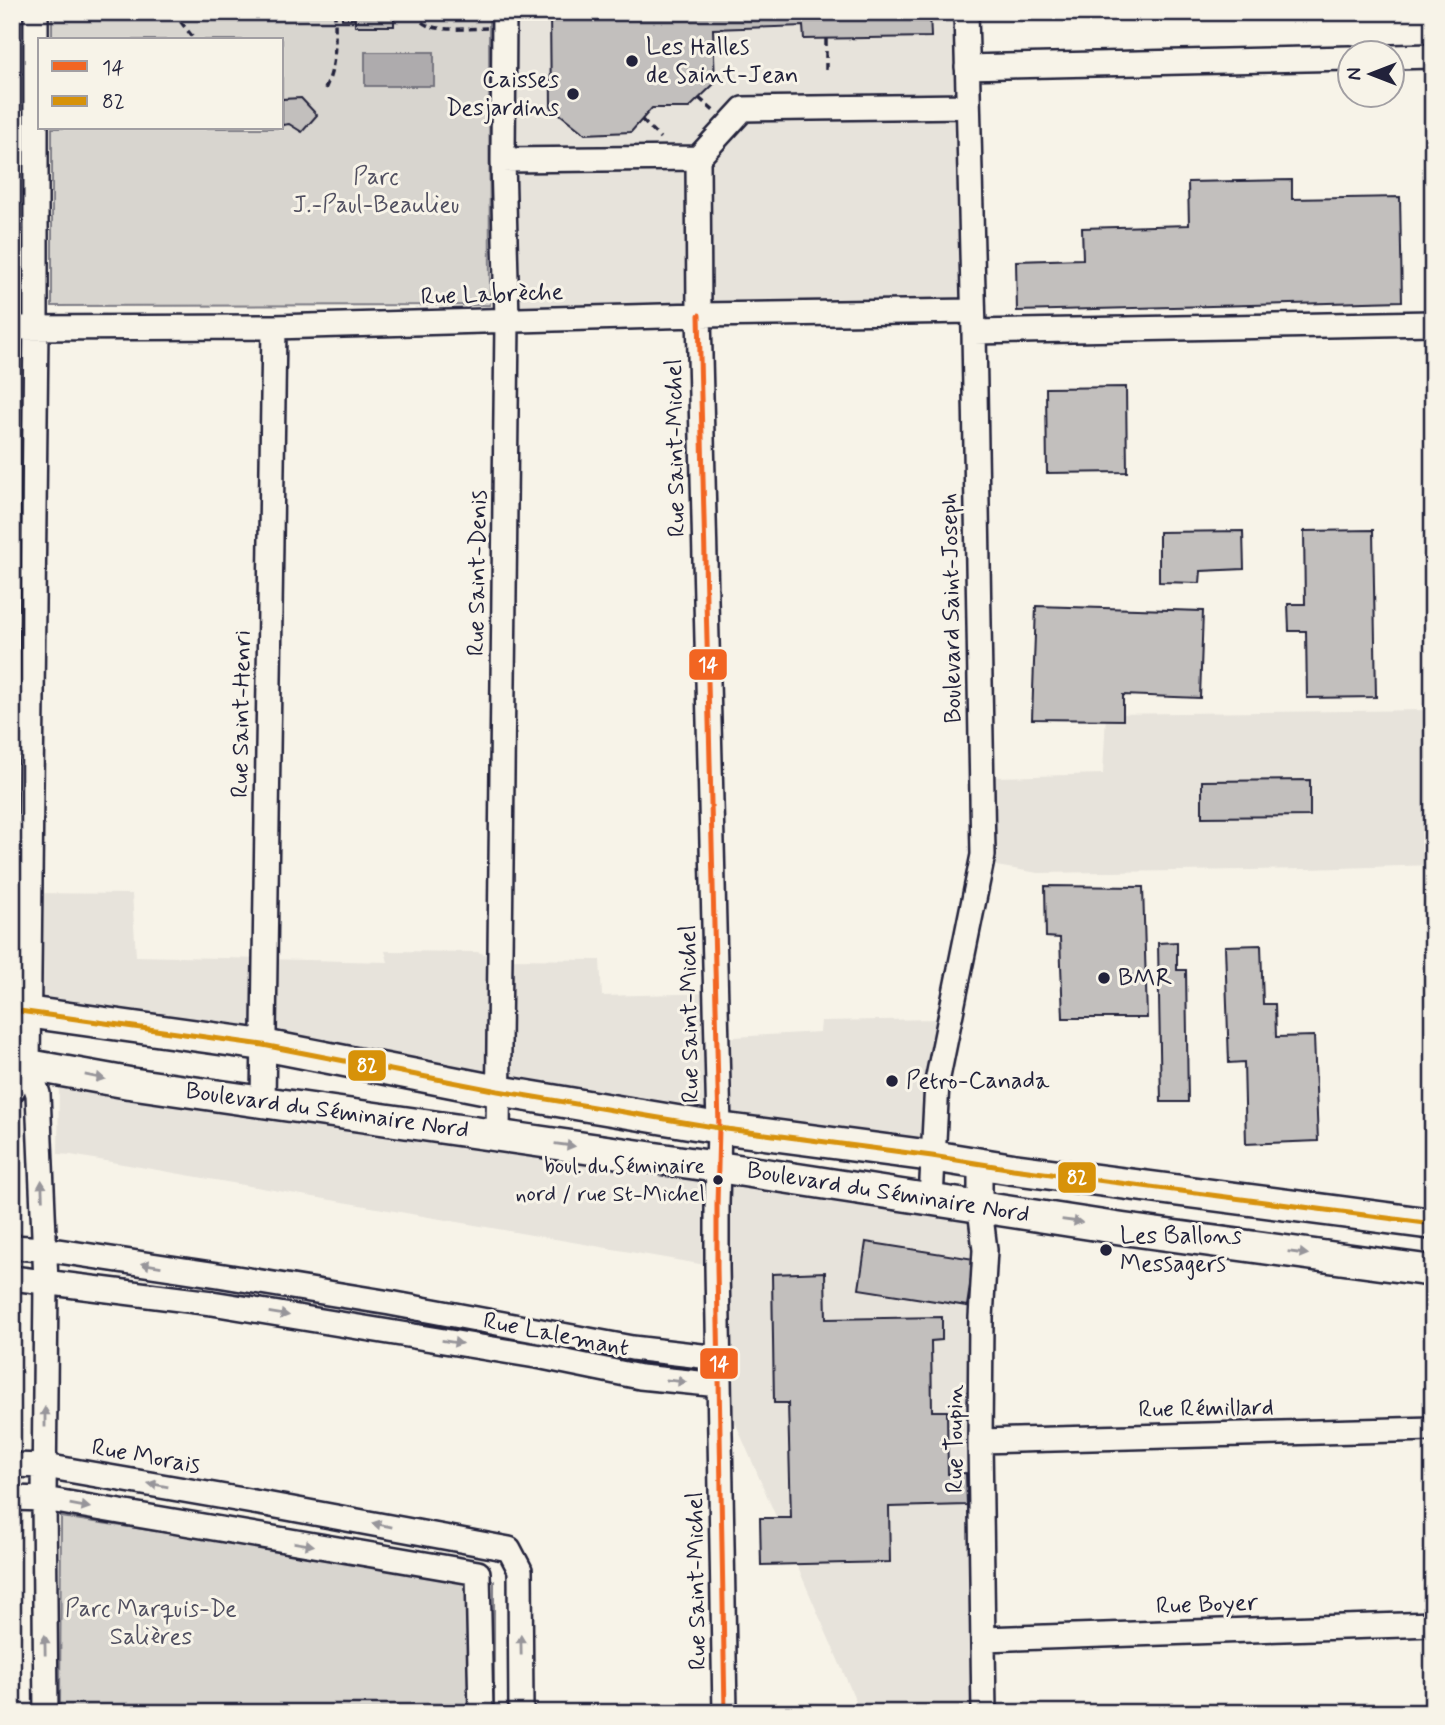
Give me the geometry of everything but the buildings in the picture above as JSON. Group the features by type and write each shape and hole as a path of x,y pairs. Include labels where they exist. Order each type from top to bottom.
{"main road":[{"name":"Boulevard du Séminaire Nord","path":"20,1011 263,1045 498,1091 719,1128 1433,1224"},
{"name":"Boulevard du Séminaire Nord","path":"20,1063 129,1083 718,1167 981,1208 1433,1271"}],"street":[{"path":"12,1091 20,1063 36,328 36,12"},
{"name":"Boulevard Saint-Joseph","path":"931,1199 937,1082 983,855 966,12"},
{"name":"Rue Saint-Denis","path":"498,1135 507,320 503,160 504,20"},
{"path":"1406,57 1433,56"},
{"path":"968,67 1336,58"},
{"path":"503,160 698,158 743,109 968,106"},
{"name":"Rue Saint-Michel","path":"698,158 699,315 719,1128 717,1205 725,1713"},
{"name":"Rue Labrèche","path":"12,328 275,327 699,315 973,322 1433,323"},
{"name":"Rue Saint-Henri","path":"263,1102 275,327"},
{"path":"20,1063 38,1094 45,1249 46,1713"},
{"name":"Rue Toupin","path":"980,1165 985,1250 981,1318 980,1441 984,1713"},
{"name":"Rue Lalemant","path":"12,1247 45,1249 218,1275 390,1303 632,1348 719,1359"},
{"path":"212,1303 218,1275"},
{"name":"Rue Lalemant","path":"12,1278 212,1303 542,1357 640,1377 719,1385"},
{"path":"384,1331 390,1303"},
{"name":"Rue Rémillard","path":"980,1441 1433,1429"},
{"name":"Rue Morais","path":"12,1465 45,1466 271,1504 509,1549"},
{"path":"12,1498 44,1499 478,1573 509,1549 520,1570 521,1713"},
{"path":"264,1538 271,1504"},
{"path":"478,1573 481,1713"},
{"name":"Rue Boyer","path":"984,1639 1433,1624"}],"path":[{"path":"173,12 193,38"},
{"path":"325,89 334,62 335,12"},
{"path":"416,12 424,25 443,29 504,20"},
{"path":"826,39 826,75"}],"shaded area":[{"path":"504,12 965,12 973,311 507,320"},
{"path":"365,52 434,52 434,86 365,86"},
{"path":"1433,710 1433,865 1038,873 996,866 995,777 1103,774 1106,714"},
{"path":"29,893 132,894 136,956 388,962 385,951 477,952 504,959 600,960 602,996 716,993 717,1038 820,1032 821,1021 940,1019 925,1143 12,995 12,914 29,915"},
{"path":"59,1083 980,1208 984,1713 861,1713 719,1385 717,1267 58,1154"}],"green space":[{"name":"Parc J.-Paul-Beaulieu","path":"52,12 489,12 490,305 52,306 52,130 284,130 284,38 52,38"},
{"name":"Parc Marquis-De Salières","path":"61,1517 494,1581 494,1713 60,1713"}],"transit line":[{"name":"14","path":"699,315 719,1128 717,1267 725,1713"},
{"name":"82","path":"12,1010 263,1045 498,1091 719,1128 1433,1224"}],"place":[{"name":"Les Halles de Saint-Jean","path":"632,61"},
{"name":"Caisses Desjardins","path":"573,94"},
{"name":"BMR","path":"1104,978"},
{"name":"Petro-Canada","path":"892,1081"},
{"name":"boul. du Séminaire nord / rue St-Michel","path":"718,1180"},
{"name":"Les Ballons Messagers","path":"1106,1250"}]}
